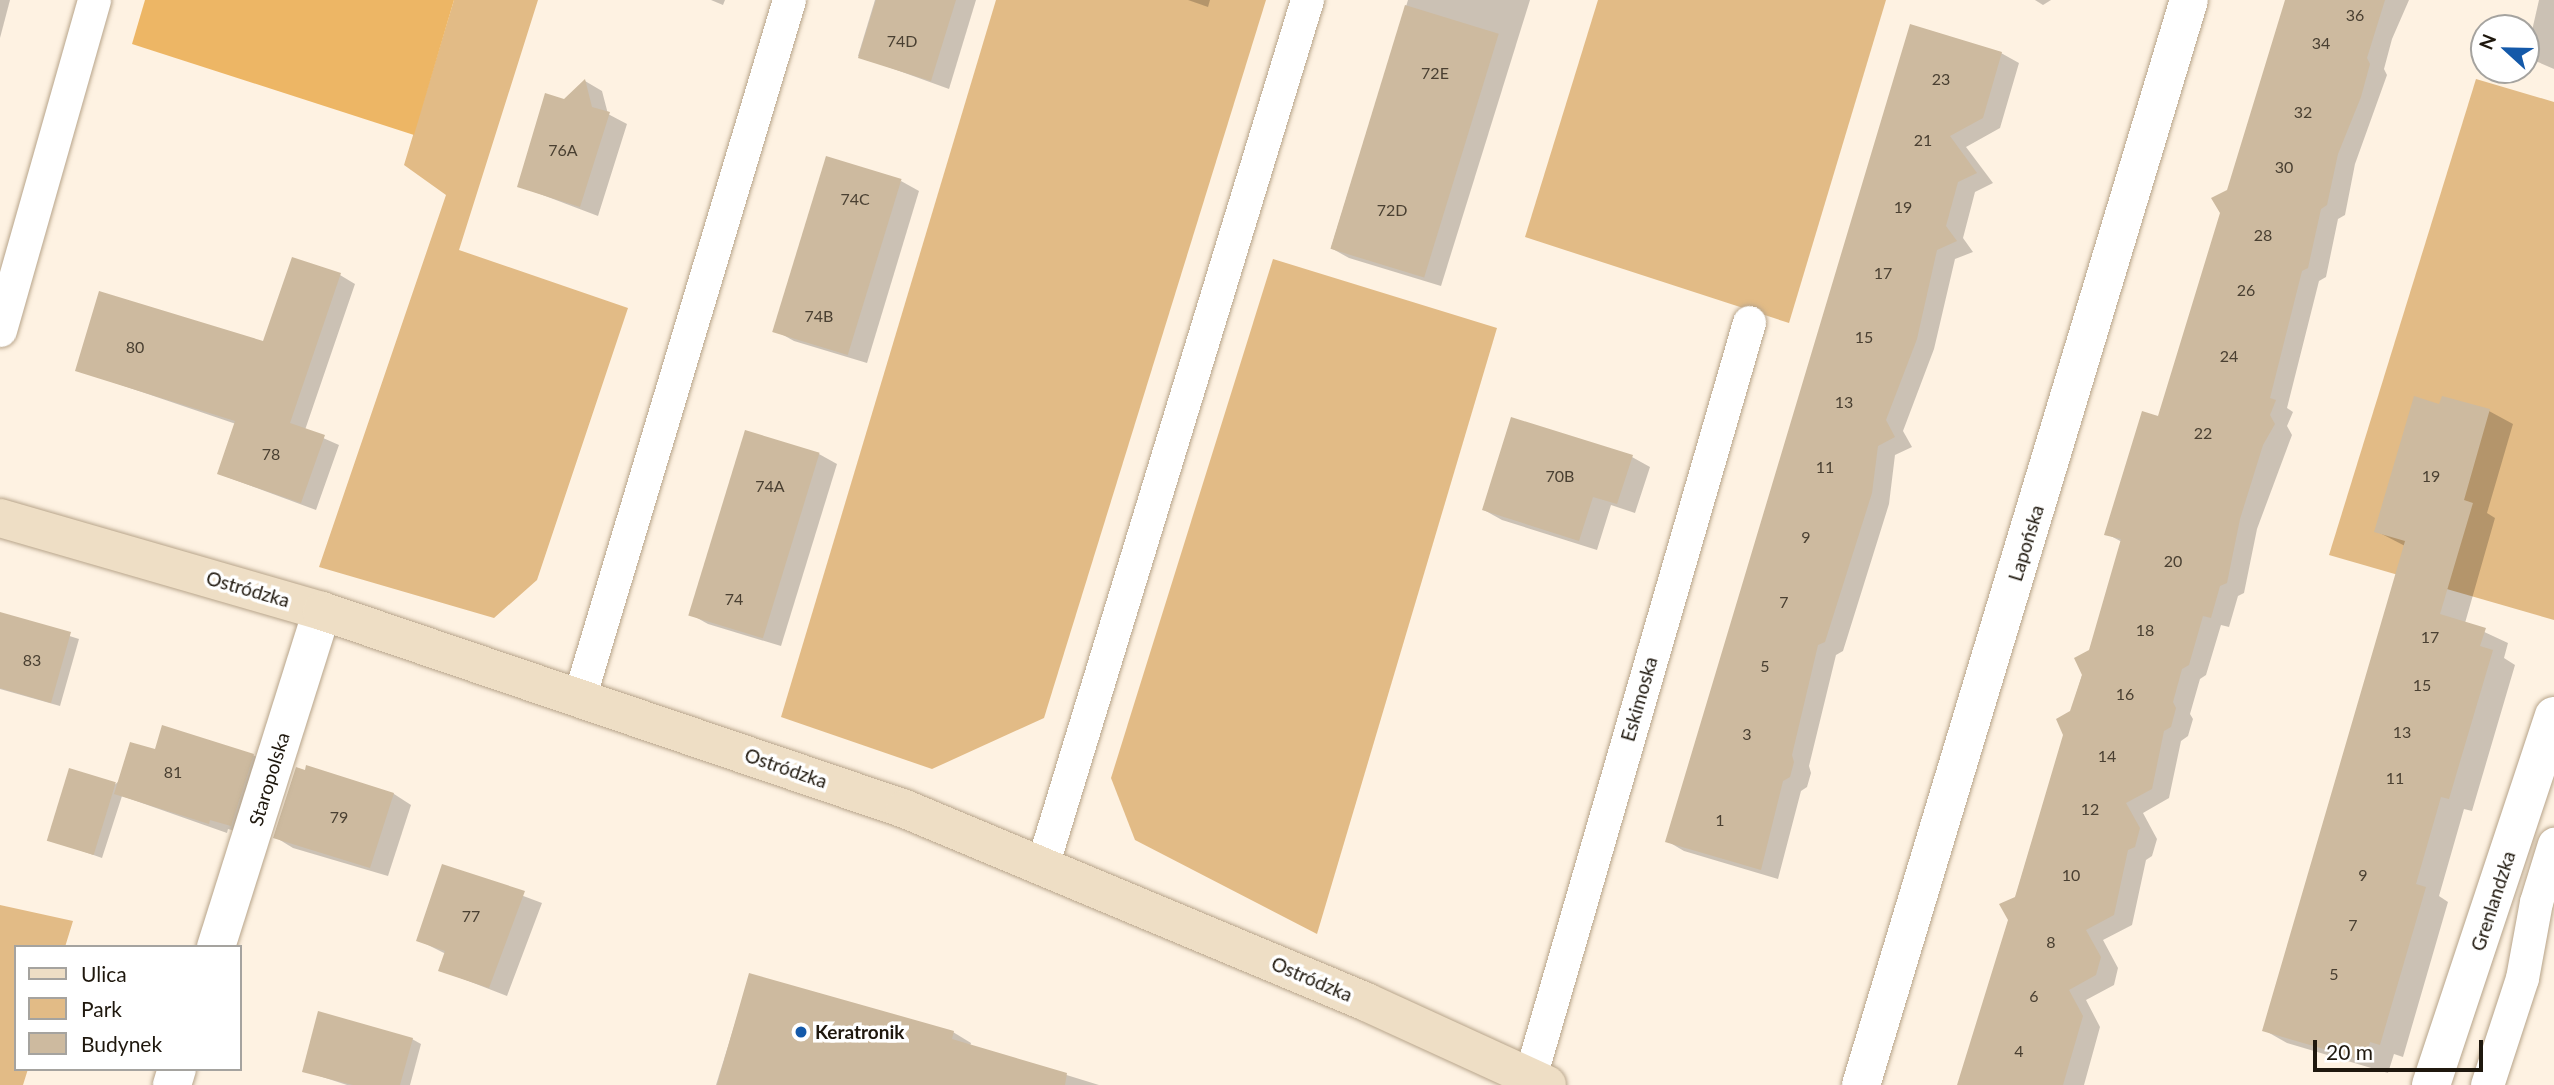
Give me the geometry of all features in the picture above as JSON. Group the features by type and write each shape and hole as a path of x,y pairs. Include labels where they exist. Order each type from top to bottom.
{"street":[{"name":"Lapońska","path":"1861,1085 2189,0"},
{"name":"Ostródzka","path":"0,518 322,611 905,809 1366,1002 1538,1081"},
{"name":"Staropolska","path":"217,945 322,611"},
{"name":"Grenlandzka","path":"2431,1085 2554,716"}],"lane":[{"path":"0,330 94,0"},
{"path":"579,698 789,0"},
{"path":"1042,866 1307,0"},
{"name":"Eskimoska","path":"1538,1081 1749,322"},
{"path":"2487,1085 2522,978 2536,902 2554,844"}],"green space":[{"path":"454,0 538,0 459,250 628,308 537,580 494,618 319,567 446,195 404,165"},
{"path":"996,0 1266,0 1044,718 932,769 781,717"},
{"path":"1598,0 1886,0 1789,323 1525,237"},
{"path":"2474,84 2493,84 2554,102 2554,620 2329,555"},
{"path":"1273,259 1497,328 1317,934 1135,840 1111,778"},
{"path":"0,905 73,921 66,945 14,945 14,1071 27,1071 23,1085 0,1085"}],"shaded area":[{"path":"145,0 454,0 414,135 132,44"}],"building":[{"path":"876,0 956,0 931,81 858,58"},
{"path":"2285,0 2385,0 2367,58 2370,64 2361,97 2338,154 2327,205 2321,209 2308,268 2302,271 2270,398 2276,400 2270,415 2275,424 2263,445 2240,519 2227,583 2220,586 2211,618 2203,616 2189,665 2182,669 2173,702 2176,708 2171,727 2164,731 2152,789 2126,803 2140,828 2135,847 2128,850 2114,915 2086,930 2101,957 2096,975 2069,990 2083,1016 2063,1085 1957,1085 2008,920 1999,904 2015,897 2063,735 2056,719 2070,711 2082,675 2074,658 2089,650 2121,539 2104,535 2142,411 2158,416 2220,213 2211,198 2227,190"},
{"path":"1405,5 1499,34 1424,278 1330,249"},
{"path":"1910,24 2002,52 1983,118 1950,136 1977,173 1958,182 1946,226 1957,241 1937,250 1917,339 1886,420 1895,437 1878,446 1872,493 1825,642 1818,645 1792,755 1794,762 1790,777 1783,781 1761,870 1665,842"},
{"path":"585,79 592,107 610,112 580,207 517,187 545,93 564,99"},
{"path":"826,156 902,179 848,355 772,332"},
{"path":"292,257 341,273 290,423 325,435 301,503 217,474 235,421 75,371 99,291 263,341"},
{"path":"2414,396 2439,404 2442,396 2490,409 2464,500 2473,503 2440,614 2486,628 2480,646 2493,650 2449,799 2441,797 2416,884 2426,887 2380,1045 2370,1042 2365,1061 2262,1031 2405,541 2374,532"},
{"path":"1511,417 1633,455 1617,504 1593,497 1579,541 1482,510"},
{"path":"745,430 820,453 763,638 688,616"},
{"path":"0,612 71,632 51,703 0,688"},
{"path":"162,725 254,754 231,826 210,820 209,824 114,794 130,742 155,749"},
{"path":"306,765 394,793 370,868 273,838 296,767 305,770"},
{"path":"69,768 116,782 94,855 47,841"},
{"path":"442,864 525,891 489,988 438,971 445,951 416,941"},
{"path":"749,973 954,1031 952,1039 1067,1073 1065,1085 717,1085"},
{"path":"318,1011 413,1038 400,1085 353,1085 302,1072"}],"place":[{"name":"Keratronik","path":"801,1032"}]}
